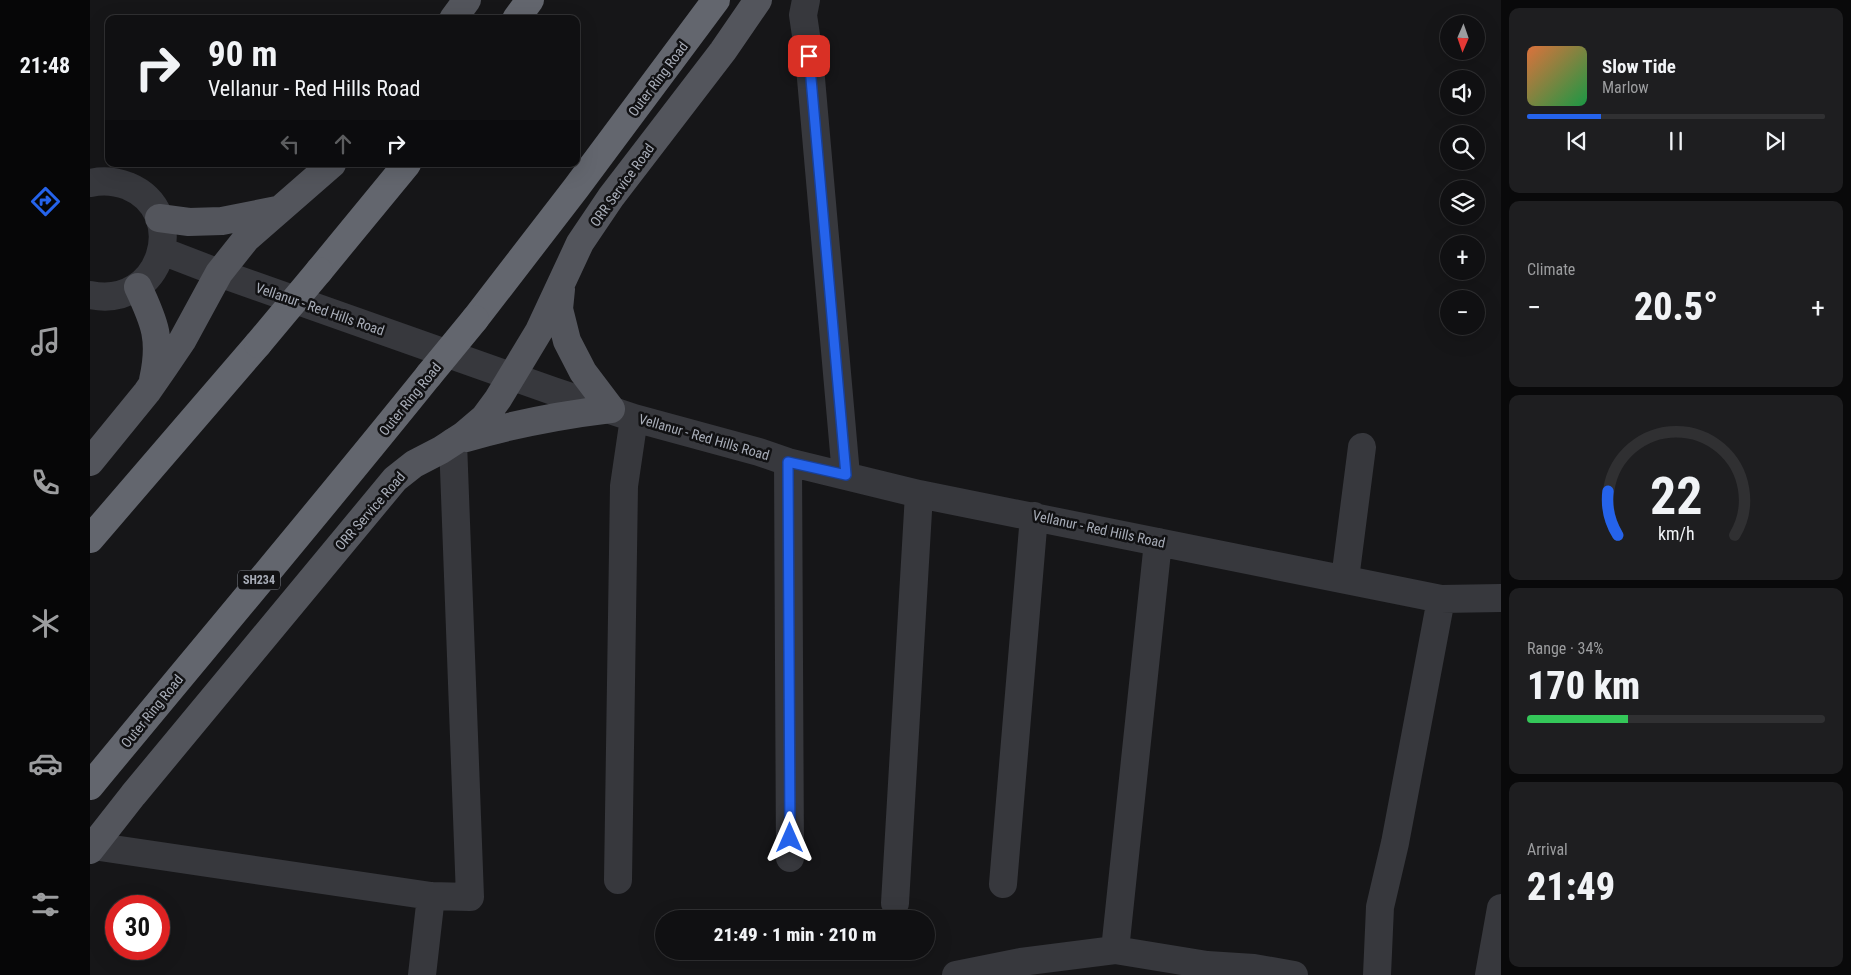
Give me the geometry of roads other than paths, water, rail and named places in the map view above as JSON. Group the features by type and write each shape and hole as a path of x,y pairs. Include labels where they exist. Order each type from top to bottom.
{"highway":[{"path":"519,15 530,0"},
{"name":"Outer Ring Road","path":"90,786 340,486 475,319 594,165 716,0"},
{"path":"90,539 258,344 404,167"}],"main road":[{"name":"ORR Service Road","path":"92,848 395,479 414,464 453,442 484,418 539,331 580,243 611,198 723,51 758,0"},
{"path":"90,462 151,386 182,341 219,273 246,239 329,167"},
{"path":"159,218 189,222 222,221 281,209"},
{"path":"562,282 559,309 567,341 583,372 622,414"},
{"path":"138,287 151,318 157,339 156,363 151,386"},
{"path":"453,442 527,422 566,414 622,414"}],"street":[{"path":"806,0 803,15 809,56 846,475"},
{"path":"90,183 109,181 133,189 153,206 159,218 162,234 162,251 159,261 153,271 138,287 112,297 90,295"},
{"name":"Vellanur - Red Hills Road","path":"162,251 219,273 622,414 759,452 788,462 919,494 1441,599 1501,598"},
{"path":"618,880 624,486 622,414"},
{"path":"92,848 431,896 470,897 453,442"},
{"path":"1345,580 1362,447"},
{"path":"788,462 790,858"},
{"path":"895,903 919,494"},
{"path":"1004,884 1034,516"},
{"path":"1115,950 1158,542"},
{"path":"1377,975 1380,907 1395,843 1441,599"},
{"path":"422,975 431,896"},
{"path":"1488,975 1501,908"},
{"path":"956,975 1021,962 1115,950 1254,972 1294,975"}]}
